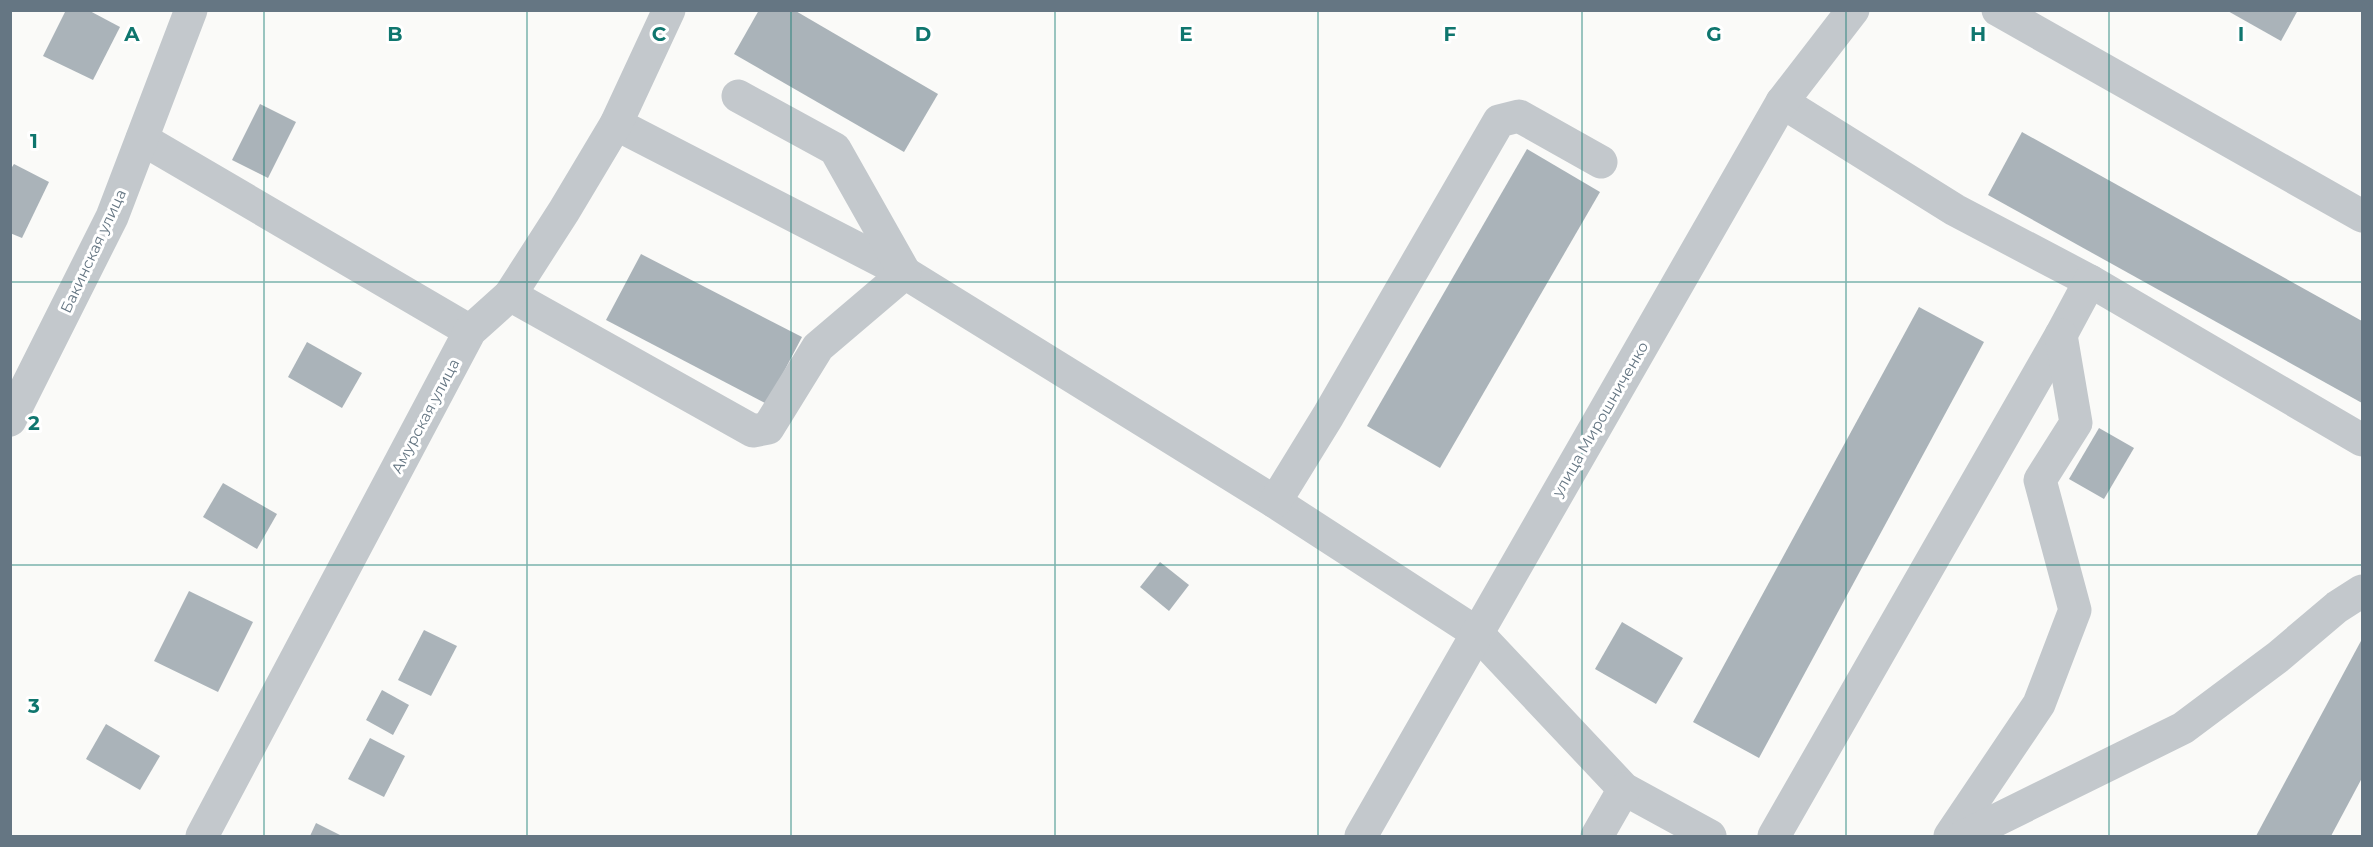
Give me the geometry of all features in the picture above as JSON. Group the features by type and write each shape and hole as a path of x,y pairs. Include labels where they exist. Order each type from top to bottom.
{"street":[{"name":"Бакинская улица","path":"10,420 112,217 191,10"},
{"name":"Амурская улица","path":"202,837 470,332 510,295 564,211 616,124 669,10"},
{"name":"улица Мирошниченко","path":"1361,837 1782,102 1853,10"},
{"path":"1998,10 2362,216"},
{"path":"738,96 835,149 905,273"},
{"path":"1782,102 1955,210 2090,280 2362,440"},
{"path":"1275,502 1328,416 1499,121 1519,116 1601,162"},
{"path":"616,124 905,273 1275,502 1477,633 1624,789 1710,837"},
{"path":"142,139 470,332"},
{"path":"510,295 753,431 768,428 818,347 905,273"},
{"path":"1774,837 2061,335 2090,280"},
{"path":"1950,837 2039,704 2075,610 2040,480 2076,423 2061,335"},
{"path":"1964,837 2183,728 2278,657 2337,607 2362,591"},
{"path":"1598,837 1624,789"}],"building":[{"path":"66,10 88,10 120,27 93,80 43,56"},
{"path":"759,10 794,10 938,94 904,152 734,54"},
{"path":"2226,10 2298,10 2281,41"},
{"path":"260,104 296,122 268,178 232,160"},
{"path":"2022,132 2362,321 2362,403 1988,195"},
{"path":"1527,149 1600,192 1440,468 1367,426"},
{"path":"14,164 49,182 22,238 10,233 10,170"},
{"path":"641,254 802,337 767,404 606,320"},
{"path":"1919,307 1984,342 1759,758 1693,722"},
{"path":"307,342 362,373 342,408 288,377"},
{"path":"2099,428 2134,448 2104,499 2069,479"},
{"path":"223,483 277,514 257,549 203,517"},
{"path":"1160,562 1189,585 1169,611 1140,587"},
{"path":"189,591 253,622 218,692 154,661"},
{"path":"1622,622 1683,658 1656,704 1595,669"},
{"path":"424,630 457,646 431,696 398,680"},
{"path":"2362,639 2362,778 2331,836 2256,836"},
{"path":"382,690 409,705 393,735 366,720"},
{"path":"106,724 160,756 140,790 86,759"},
{"path":"370,738 405,756 384,797 348,779"},
{"path":"316,823 342,836 310,836"}]}
